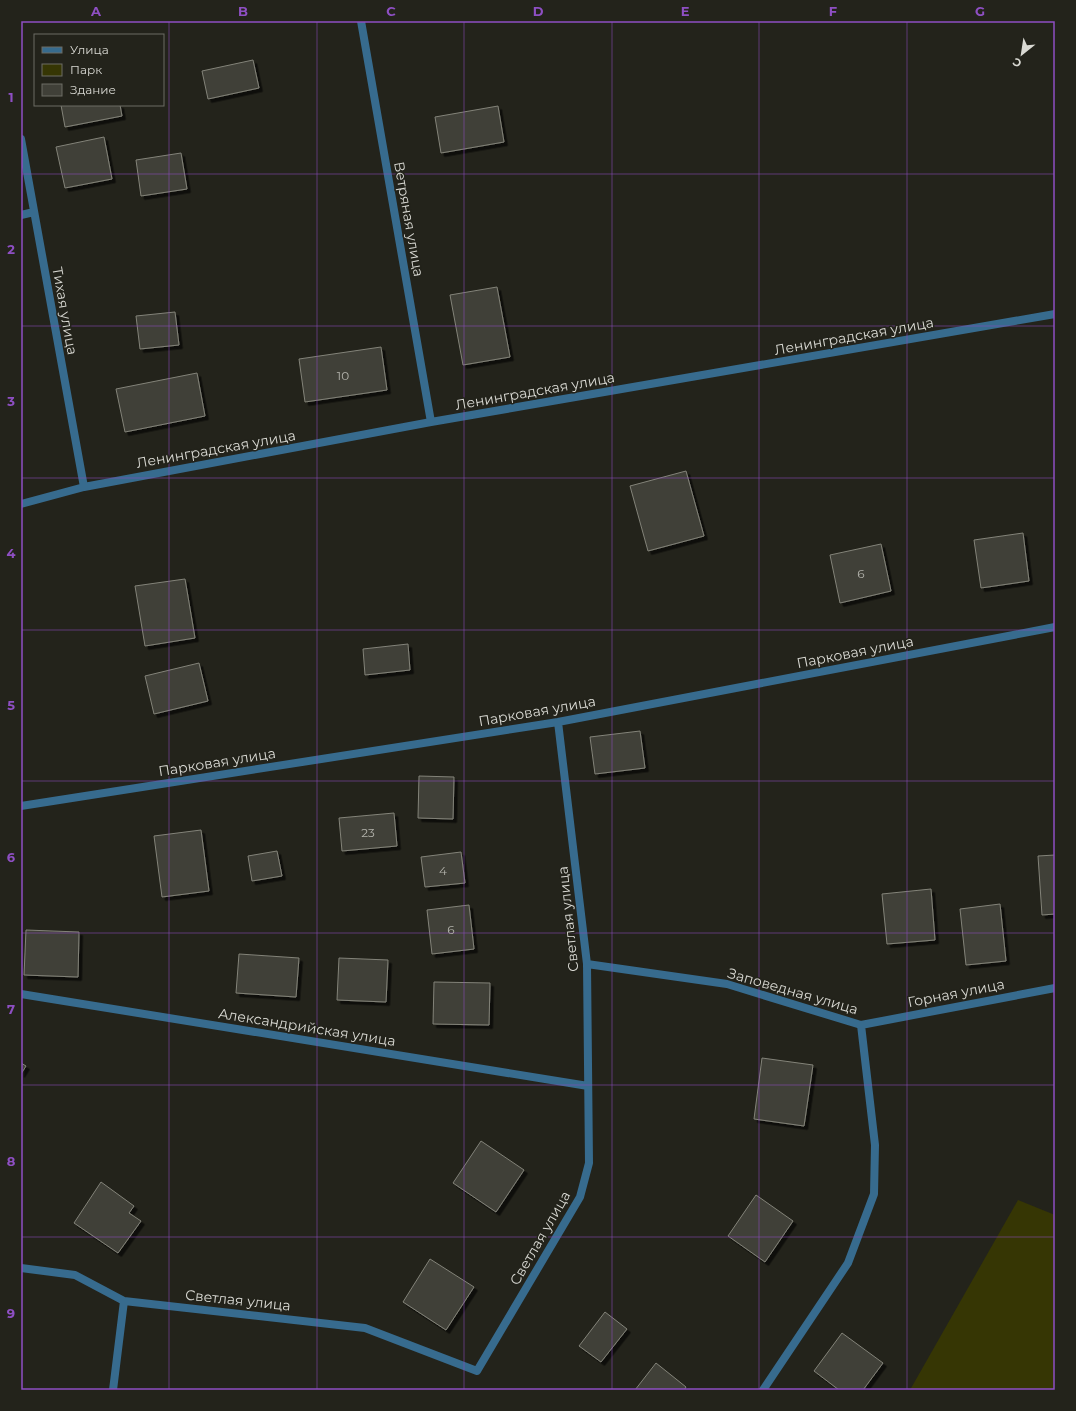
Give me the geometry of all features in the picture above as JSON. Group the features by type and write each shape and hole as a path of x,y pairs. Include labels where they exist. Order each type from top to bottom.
{"street":[{"name":"Ветряная улица","path":"361,21 431,422"},
{"name":"Тихая улица","path":"21,139 84,487"},
{"path":"21,215 34,212"},
{"name":"Ленинградская улица","path":"21,504 84,487 431,422 1055,314"},
{"name":"Парковая улица","path":"21,806 558,722 1055,627"},
{"name":"Светлая улица","path":"124,1301 365,1328 477,1371 580,1197 590,1163 587,964 558,722"},
{"name":"Заповедная улица","path":"587,964 727,984 861,1025 875,1145 874,1194 848,1263 763,1390"},
{"name":"Горная улица","path":"861,1025 1055,988"},
{"name":"Александрийская улица","path":"21,994 588,1086"},
{"path":"21,1268 75,1275 124,1301 113,1390"}],"green space":[{"path":"1018,1200 1055,1215 1055,1390 910,1390"}],"building":[{"path":"253,60 259,88 208,99 202,71"},
{"path":"61,106 120,106 122,116 65,127"},
{"path":"498,106 504,142 441,153 435,117"},
{"path":"104,137 112,179 65,188 56,147"},
{"path":"181,153 187,189 141,196 136,160"},
{"path":"497,287 510,357 463,365 450,295"},
{"path":"175,312 179,345 140,349 136,316"},
{"path":"381,347 387,390 305,402 299,359"},
{"path":"197,373 205,416 125,432 116,389"},
{"path":"686,471 704,536 648,551 630,486"},
{"path":"1023,533 1029,581 981,588 974,540"},
{"path":"881,544 891,591 840,603 830,555"},
{"path":"185,579 195,638 145,646 135,586"},
{"path":"408,644 410,670 365,675 363,649"},
{"path":"199,663 208,701 154,714 145,676"},
{"path":"640,731 645,768 595,774 590,737"},
{"path":"419,776 454,777 453,819 418,818"},
{"path":"394,813 397,846 342,851 339,818"},
{"path":"201,830 209,891 162,897 154,836"},
{"path":"277,851 282,876 252,881 248,856"},
{"path":"461,852 465,883 425,887 421,857"},
{"path":"1055,855 1055,914 1042,915 1038,856"},
{"path":"931,889 935,940 887,944 882,894"},
{"path":"1000,904 1006,961 966,965 960,909"},
{"path":"469,905 474,949 432,954 427,910"},
{"path":"26,930 79,932 78,977 24,975"},
{"path":"239,954 299,958 296,997 236,993"},
{"path":"339,958 388,960 386,1002 337,1000"},
{"path":"434,982 490,983 489,1025 433,1024"},
{"path":"762,1058 813,1065 804,1126 754,1119"},
{"path":"21,1063 26,1066 21,1074"},
{"path":"481,1141 524,1170 496,1212 453,1183"},
{"path":"101,1182 134,1206 129,1213 141,1221 118,1253 74,1223"},
{"path":"756,1195 793,1221 765,1262 728,1236"},
{"path":"430,1259 474,1287 446,1330 403,1302"},
{"path":"605,1312 627,1329 601,1362 579,1346"},
{"path":"842,1333 883,1363 863,1390 839,1390 814,1371"},
{"path":"656,1363 686,1387 684,1390 635,1390"}]}
